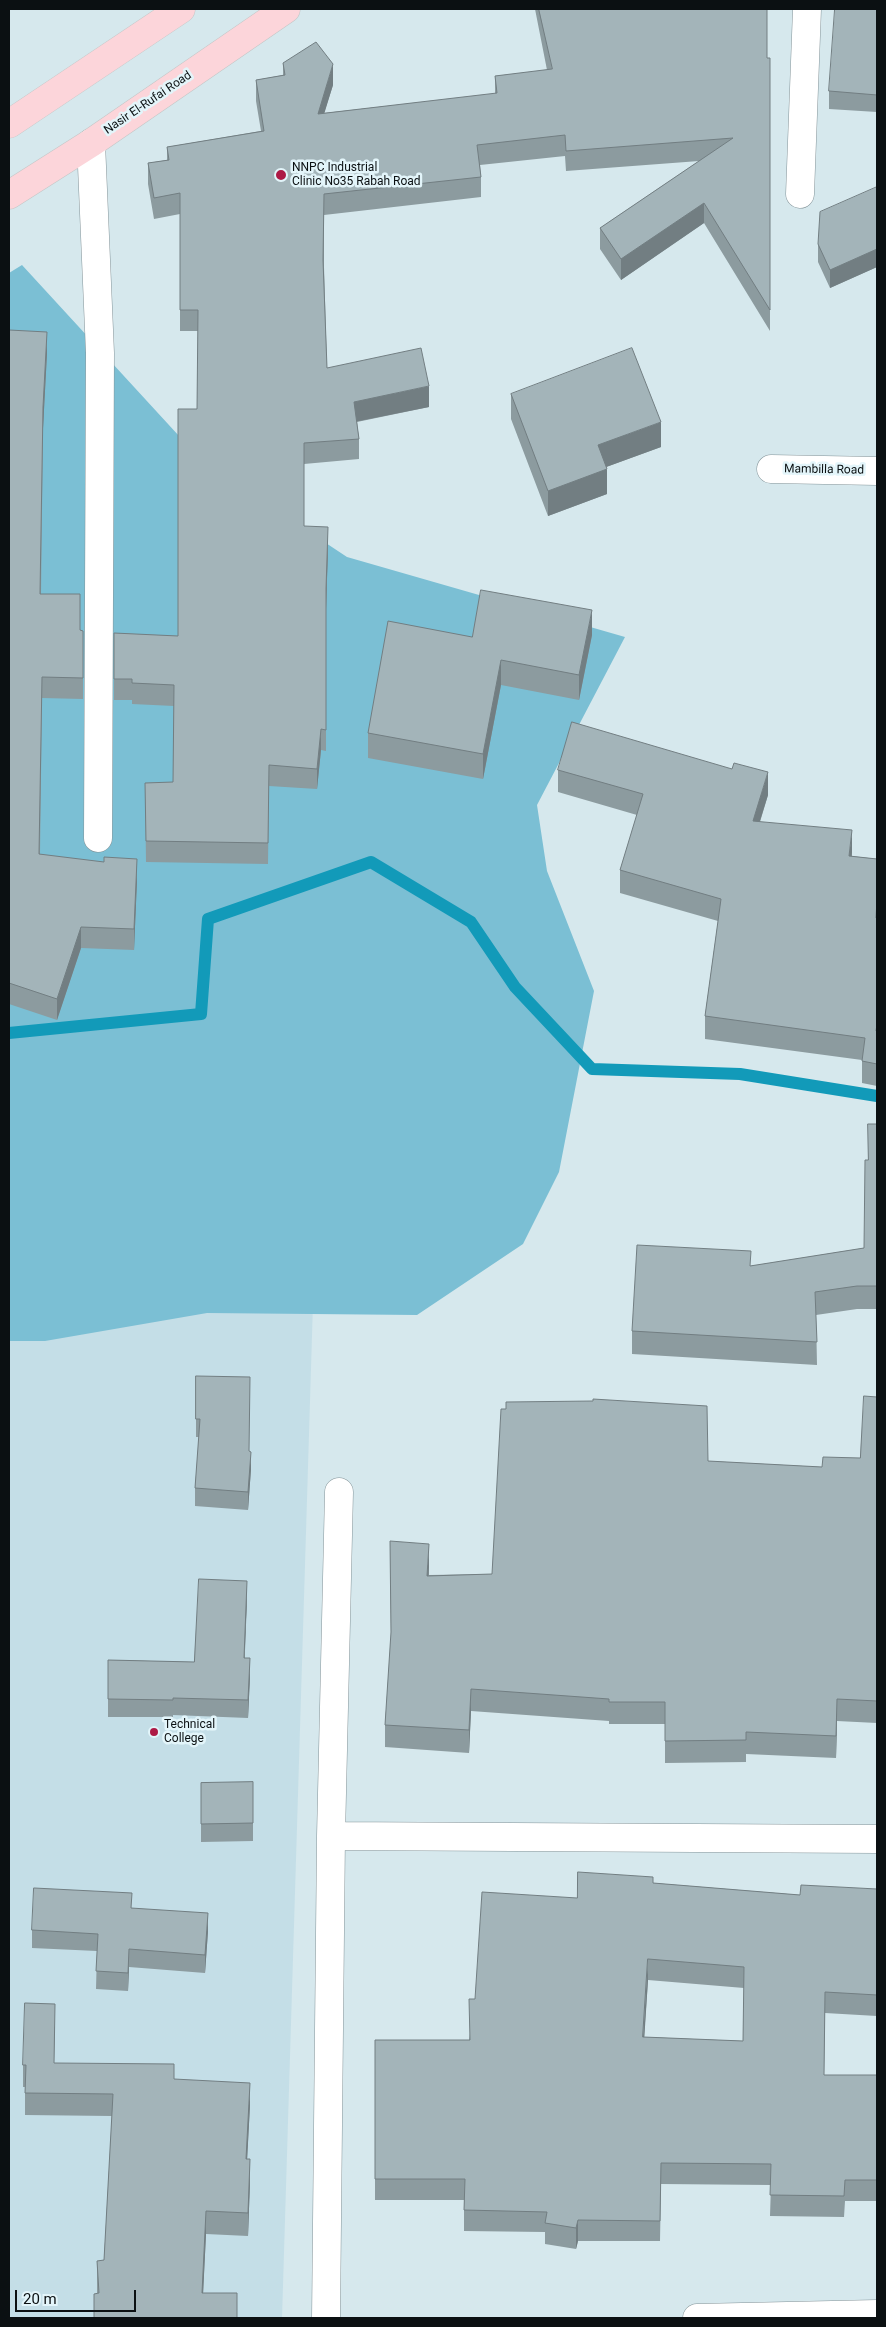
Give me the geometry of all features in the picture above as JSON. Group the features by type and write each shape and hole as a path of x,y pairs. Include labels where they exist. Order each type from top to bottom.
{"main road":[{"path":"9,124 181,9"},
{"name":"Nasir El-Rufai Road","path":"9,195 91,143 286,9"}],"street":[{"path":"800,194 807,9"},
{"path":"91,143 100,353 98,838"},
{"name":"Mambilla Road","path":"771,469 877,471"},
{"path":"326,2318 331,1836 339,1492"},
{"path":"331,1836 877,1839"},
{"path":"697,2318 877,2314"}],"shaded area":[{"path":"22,265 202,461 347,557 625,637 537,805 547,871 594,991 559,1172 523,1244 417,1315 207,1313 45,1341 9,1341 9,273"},
{"name":"Technical College","path":"321,1041 282,2318 9,2318 9,1146"}],"building":[{"path":"539,9 767,9 767,58 770,58 770,310 704,203 621,259 600,228 733,138 566,151 565,135 477,145 481,177 324,194 323,260 327,368 421,348 429,386 354,402 359,439 304,443 304,526 328,527 326,730 321,729 317,769 269,765 268,843 146,841 145,783 173,782 174,685 132,683 132,679 114,679 114,633 178,636 178,409 197,409 198,310 180,310 180,193 154,198 148,163 169,160 167,147 264,131 256,80 285,75 283,63 316,42 333,64 318,114 497,93 495,76 552,69"},
{"path":"835,9 877,9 877,95 829,91"},
{"path":"877,187 877,249 830,270 818,244 820,212"},
{"path":"9,330 47,332 43,407 40,594 80,594 80,630 83,631 83,678 42,677 39,854 104,862 104,857 137,859 134,929 81,927 57,999 9,983"},
{"path":"632,348 661,422 598,445 607,469 548,491 511,394"},
{"path":"481,590 592,610 579,675 501,660 483,754 368,733 388,621 472,637"},
{"path":"572,722 732,769 734,763 768,772 753,821 852,830 849,856 877,859 877,1064 862,1061 865,1038 705,1016 721,899 620,870 643,794 558,770"},
{"path":"868,1124 877,1124 877,1286 857,1286 815,1292 817,1342 632,1331 637,1245 751,1251 750,1266 864,1248 865,1160 868,1160"},
{"path":"196,1376 250,1377 249,1451 251,1452 248,1492 195,1488 200,1419 196,1419"},
{"path":"864,1396 877,1397 877,1701 837,1699 836,1736 746,1732 746,1740 665,1741 665,1702 609,1702 609,1699 471,1689 469,1730 385,1725 391,1632 390,1541 429,1544 427,1576 492,1574 501,1409 506,1409 506,1402 593,1401 593,1399 707,1406 708,1461 822,1467 823,1457 860,1458"},
{"path":"199,1579 247,1581 244,1658 250,1658 248,1700 108,1699 108,1660 194,1662"},
{"path":"253,1782 253,1823 201,1824 201,1783"},
{"path":"578,1872 653,1877 653,1883 800,1895 801,1885 877,1889 877,1995 825,1992 824,2075 877,2075 877,2180 845,2180 844,2196 770,2195 771,2164 661,2163 660,2221 578,2220 576,2228 545,2223 547,2212 464,2210 465,2179 375,2179 375,2040 470,2040 469,1999 475,1999 482,1892 577,1898","holes":["648,1959 744,1967 743,2041 643,2037"]},
{"path":"34,1888 132,1893 131,1908 208,1913 205,1955 129,1949 128,1973 96,1971 98,1934 32,1930"},
{"path":"25,2003 55,2004 54,2063 174,2064 174,2079 250,2083 246,2159 250,2159 248,2213 206,2211 202,2293 237,2293 237,2318 94,2318 94,2294 99,2293 97,2261 104,2260 113,2094 25,2093 26,2065 23,2065"}],"waterway":[{"path":"9,1033 201,1014 208,919 371,862 471,922 515,987 592,1069 740,1074 877,1096"}],"place":[{"name":"NNPC Industrial Clinic No35 Rabah Road","path":"281,175"},
{"name":"Technical College","path":"154,1732"}]}
